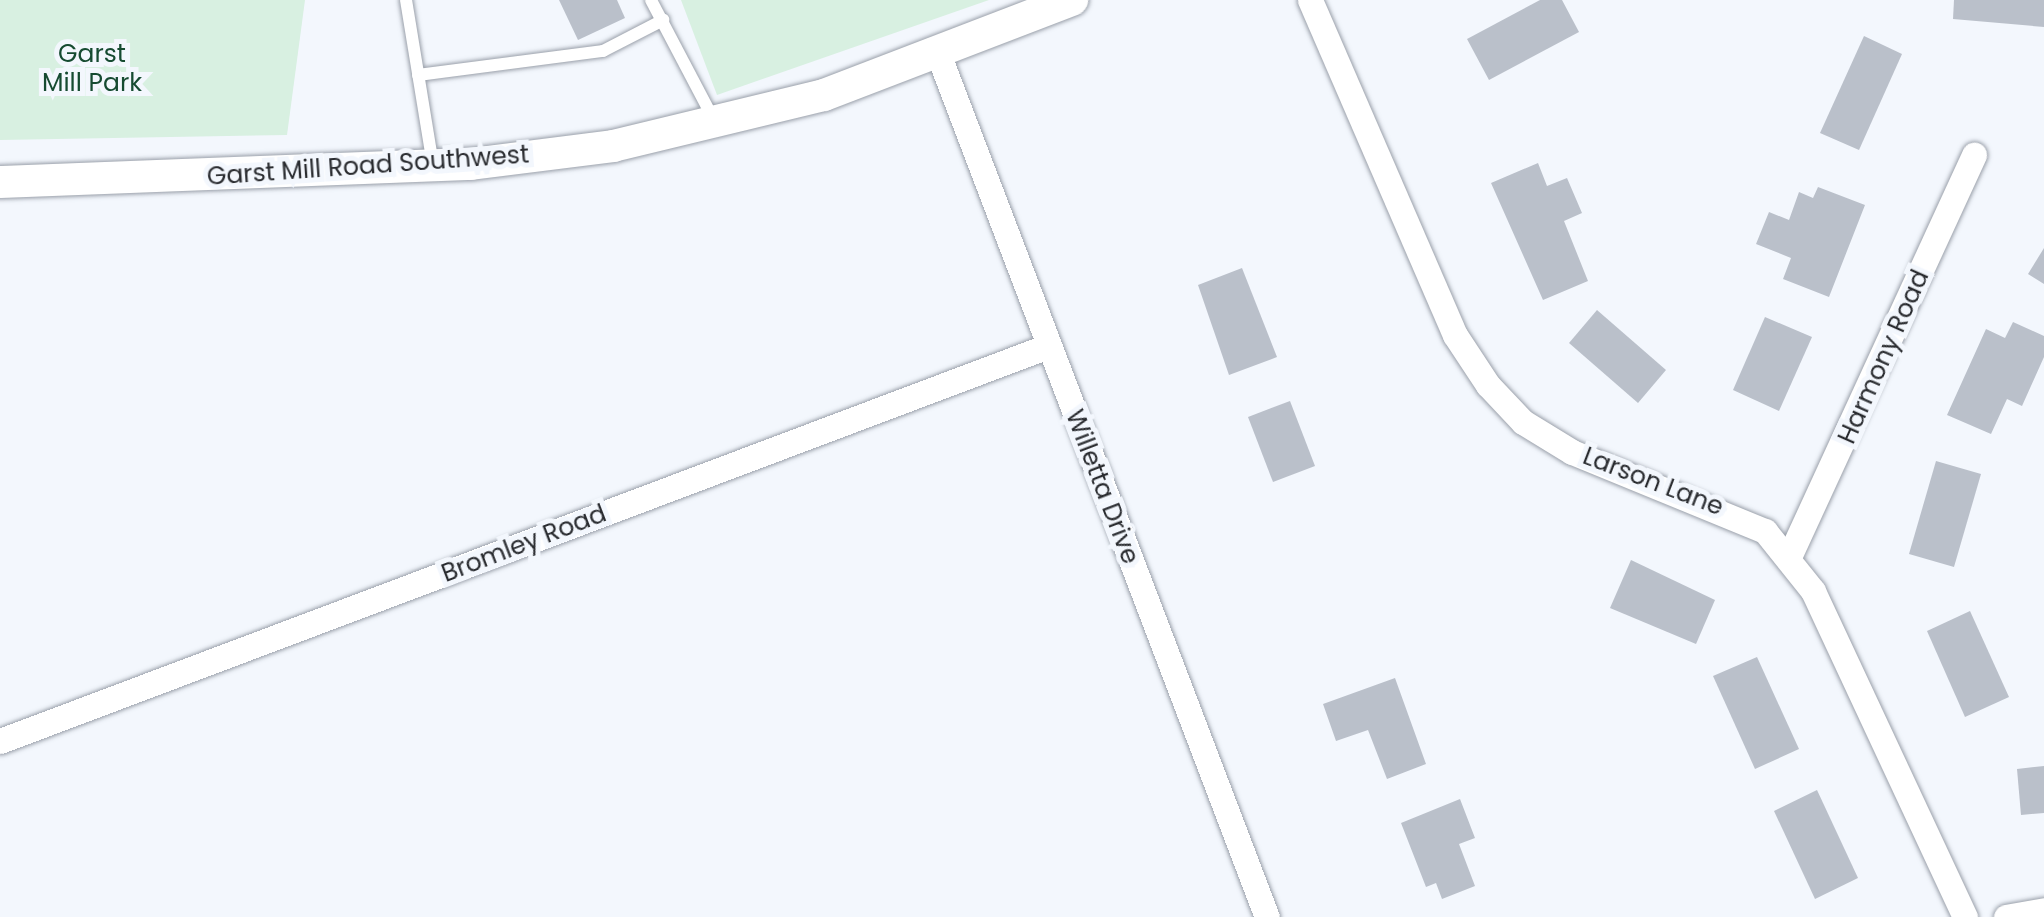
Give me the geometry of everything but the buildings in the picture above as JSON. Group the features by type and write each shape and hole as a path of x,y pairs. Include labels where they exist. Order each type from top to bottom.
{"street":[{"name":"Garst Mill Road Southwest","path":"0,182 433,166 716,124 939,56 1072,0"},
{"name":"Larson Lane","path":"1310,0 1455,335 1488,385 1523,422 1572,452 1737,514 1788,557 1965,917"},
{"name":"Willetta Drive","path":"939,56 1267,917"},
{"name":"Harmony Road","path":"1788,557 1974,154"},
{"name":"Bromley Road","path":"0,741 1048,346"},
{"path":"2006,917 2044,910"}],"lane":[{"path":"406,0 433,166"},
{"path":"651,0 716,124"},
{"path":"418,75 603,51 663,20"}],"green space":[{"name":"Garst Mill Park","path":"0,0 305,0 287,135 0,140"},
{"path":"681,0 989,0 717,95"}]}
